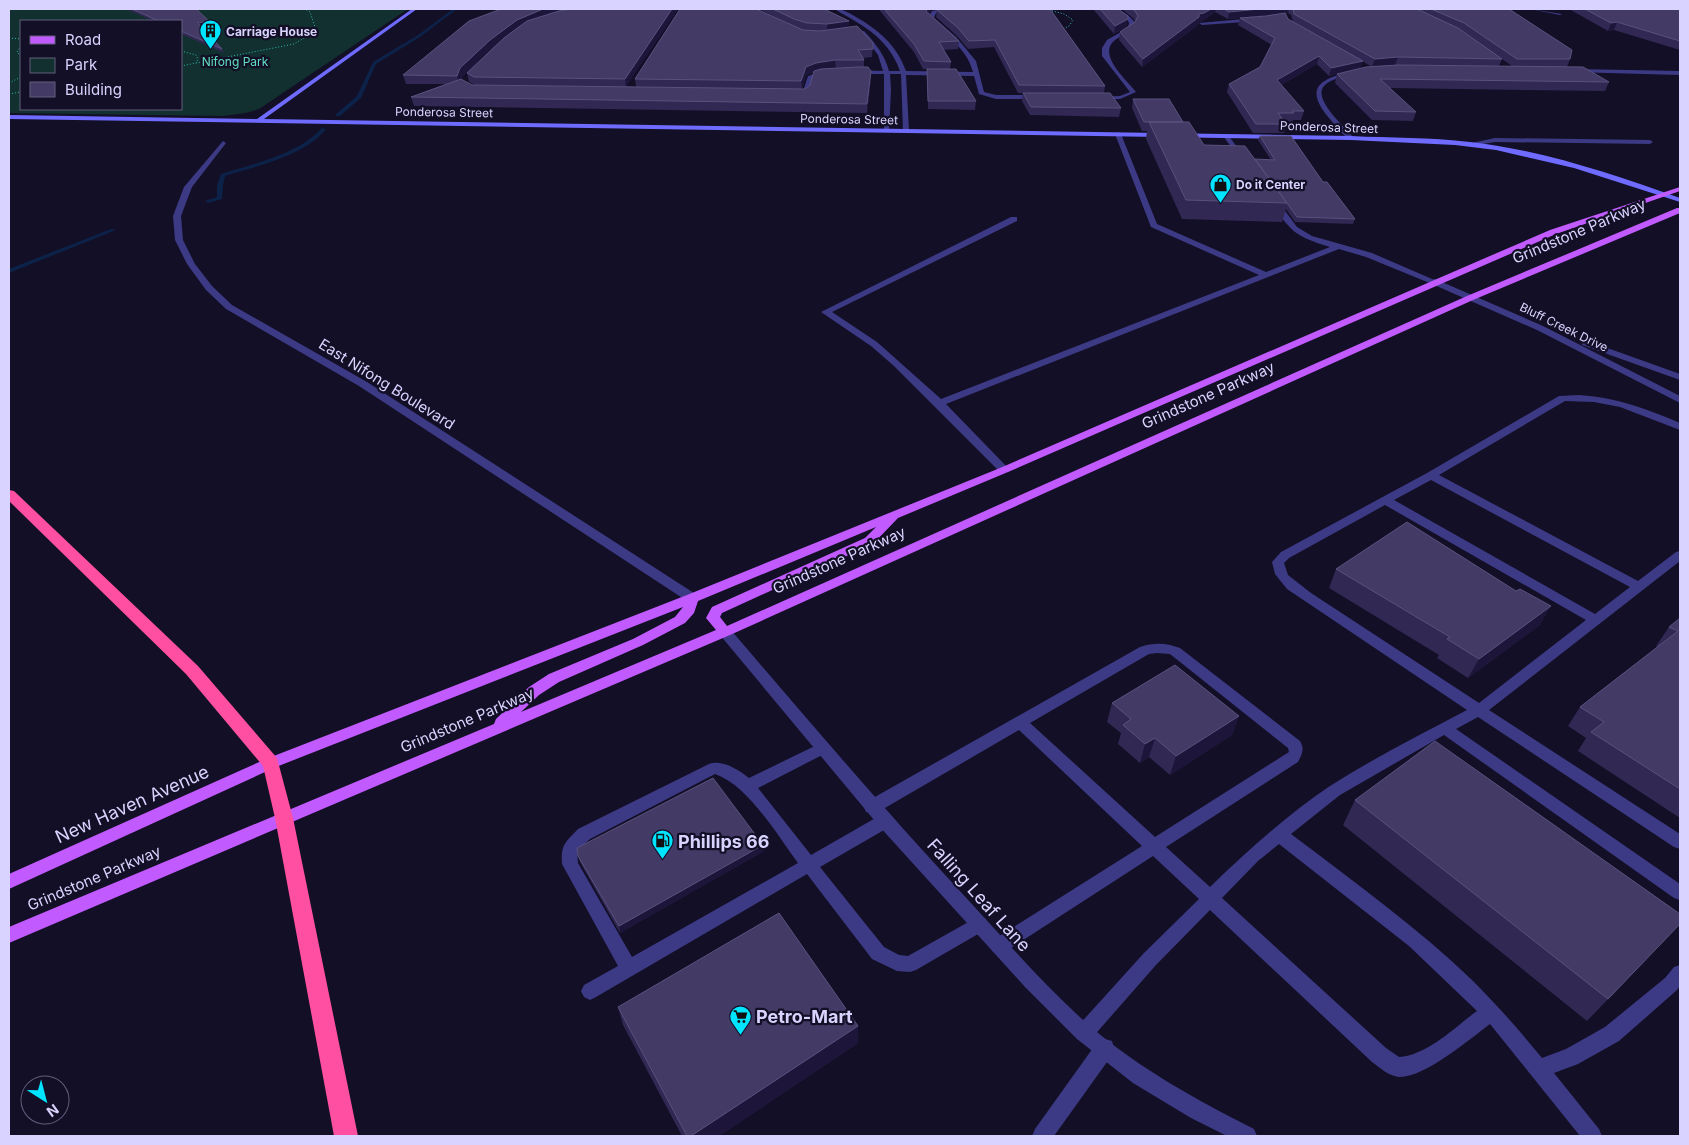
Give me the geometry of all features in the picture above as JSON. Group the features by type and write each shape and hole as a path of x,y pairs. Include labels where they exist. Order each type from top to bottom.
{"highway":[{"path":"9,494 192,670 271,763 284,818 346,1136"}],"main road":[{"name":"Grindstone Parkway","path":"271,763 692,598 1004,470 1553,232 1680,189"},
{"name":"Grindstone Parkway","path":"9,935 725,632 1470,298 1680,210"},
{"path":"725,632 713,618 717,610 869,540 898,513"},
{"path":"496,728 534,691 554,678 638,642 680,620 687,614 692,598"},
{"name":"New Haven Avenue","path":"9,882 271,763"}],"street":[{"path":"259,120 415,9"},
{"path":"837,9 872,29 888,42 903,73 906,131"},
{"path":"940,9 934,12 931,18 954,38 973,61 981,93 986,95 1051,97"},
{"path":"1090,98 1118,98 1128,96 1133,92 1105,56 1105,48 1109,42 1130,29 1132,23 1129,18 1113,9"},
{"path":"1532,9 1560,14"},
{"path":"830,12 874,44 885,62 888,72 886,131"},
{"path":"1202,23 1264,20"},
{"path":"854,28 872,29"},
{"path":"785,93 805,93 810,77 816,74 840,71 976,74"},
{"path":"1564,71 1680,73"},
{"path":"1351,138 1320,103 1316,95 1318,88 1326,81 1362,72"},
{"name":"Ponderosa Street","path":"9,117 1351,138 1470,144 1597,173 1680,200"},
{"path":"1118,134 1154,225 1267,275"},
{"path":"1226,136 1249,167"},
{"path":"1470,144 1494,140 1650,142"},
{"name":"East Nifong Boulevard","path":"223,143 188,188 177,216 179,240 191,264 209,288 229,307 363,384 692,598"},
{"name":"Bluff Creek Drive","path":"1271,198 1294,229 1309,238 1368,255 1435,282 1540,328 1680,400"},
{"path":"1004,470 899,366 848,324 825,312 1014,218"},
{"path":"938,404 1339,246"},
{"path":"1540,328 1680,377"},
{"path":"1680,427 1640,410 1606,400 1582,396 1563,398 1431,475 1285,555 1278,562 1278,571 1284,580 1306,596 1680,842"},
{"path":"1431,475 1639,587"},
{"path":"1385,500 1596,620"},
{"path":"1084,1032 1150,959 1252,856 1335,791 1479,710 1680,556"},
{"name":"Falling Leaf Lane","path":"725,632 872,807 999,946 1084,1032 1140,1076 1198,1111 1248,1136"},
{"path":"872,807 1145,650 1164,647 1175,651 1288,738 1295,746 1296,752 1292,758 999,946"},
{"path":"1020,722 1379,1055 1398,1067 1412,1066 1428,1058 1491,1012"},
{"path":"1444,728 1680,893"},
{"path":"748,786 823,748"},
{"path":"629,969 570,864 569,849 584,834 714,768 733,774 748,786 878,953 897,963 910,964 979,924"},
{"path":"590,991 885,821"},
{"path":"1280,835 1415,940 1491,1012 1592,1136"},
{"path":"1539,1069 1571,1057 1612,1034 1671,984 1680,974"},
{"path":"1042,1136 1105,1048"}],"path":[{"path":"182,66 266,51 303,40 311,34 315,27 310,12 305,9"},
{"path":"1045,10 1064,14 1073,20 1069,26 1055,32"},
{"path":"182,51 196,55 198,59 196,63"},
{"path":"9,83 20,78"}],"green space":[{"name":"Nifong Park","path":"9,9 408,9 259,109 223,116 9,113"}],"building":[{"path":"132,9 196,9 209,21 198,23 222,49 182,31 182,20 157,20"},
{"path":"501,9 543,9 517,20 490,40 460,68 457,76 403,75 469,21"},
{"path":"572,9 672,9 625,79 474,77 467,73 504,38 527,21"},
{"path":"680,9 756,9 803,30 820,31 857,26 873,43 873,49 858,50 864,60 835,60 816,63 806,67 801,81 635,79"},
{"path":"773,9 824,9 849,21 827,24 807,23"},
{"path":"884,9 928,9 926,11 959,41 939,42 951,62 924,61 914,44"},
{"path":"938,9 1050,9 1105,86 1019,85 995,40 969,41"},
{"path":"1100,9 1118,9 1128,16 1128,19 1115,26"},
{"path":"1132,9 1211,9 1199,14 1199,17 1143,59 1120,32 1135,22 1138,16"},
{"path":"1224,9 1260,9 1229,12"},
{"path":"1293,9 1417,9 1458,28 1502,59 1398,57 1375,59 1294,14"},
{"path":"1431,9 1509,9 1572,50 1570,59 1517,59 1464,23"},
{"path":"1585,9 1680,9 1680,41 1617,22 1611,23"},
{"path":"1285,13 1288,19 1363,61 1331,68 1319,56 1277,80 1304,111 1278,113 1286,124 1256,124 1229,84 1260,67 1275,38 1240,18"},
{"path":"1398,65 1583,67 1609,82 1380,79 1416,112 1375,111 1337,74 1366,67"},
{"path":"868,67 871,71 867,104 411,97 461,79 472,85 805,89 810,85 814,71"},
{"path":"927,69 956,69 976,101 928,101"},
{"path":"1023,93 1110,93 1121,108 1031,107"},
{"path":"1133,99 1169,99 1183,122 1144,122"},
{"path":"1149,122 1189,122 1204,145 1245,146 1287,203 1186,200"},
{"path":"1260,136 1291,136 1323,182 1327,182 1355,219 1297,217 1255,159 1275,160"},
{"path":"1407,522 1516,591 1520,589 1551,606 1479,659 1447,639 1450,637 1336,569"},
{"path":"1680,618 1680,789 1591,732 1604,722 1580,707 1678,631 1669,627"},
{"path":"1175,665 1239,716 1176,756 1155,738 1145,744 1123,725 1131,719 1112,703"},
{"path":"1435,741 1680,914 1680,924 1608,999 1355,800"},
{"path":"713,778 763,845 619,926 578,856 577,848"},
{"path":"779,913 858,1026 691,1136 687,1136 618,1007"}],"waterway":[{"path":"338,115 359,97 374,63 419,36 455,9"},
{"path":"208,201 220,198 220,185 223,175 294,150 307,144 324,129"},
{"path":"9,271 113,230"}],"place":[{"name":"Carriage House","path":"210,50"},
{"name":"Do it Center","path":"1220,203"},
{"name":"Phillips 66","path":"662,860"},
{"name":"Petro-Mart","path":"740,1035"}]}
